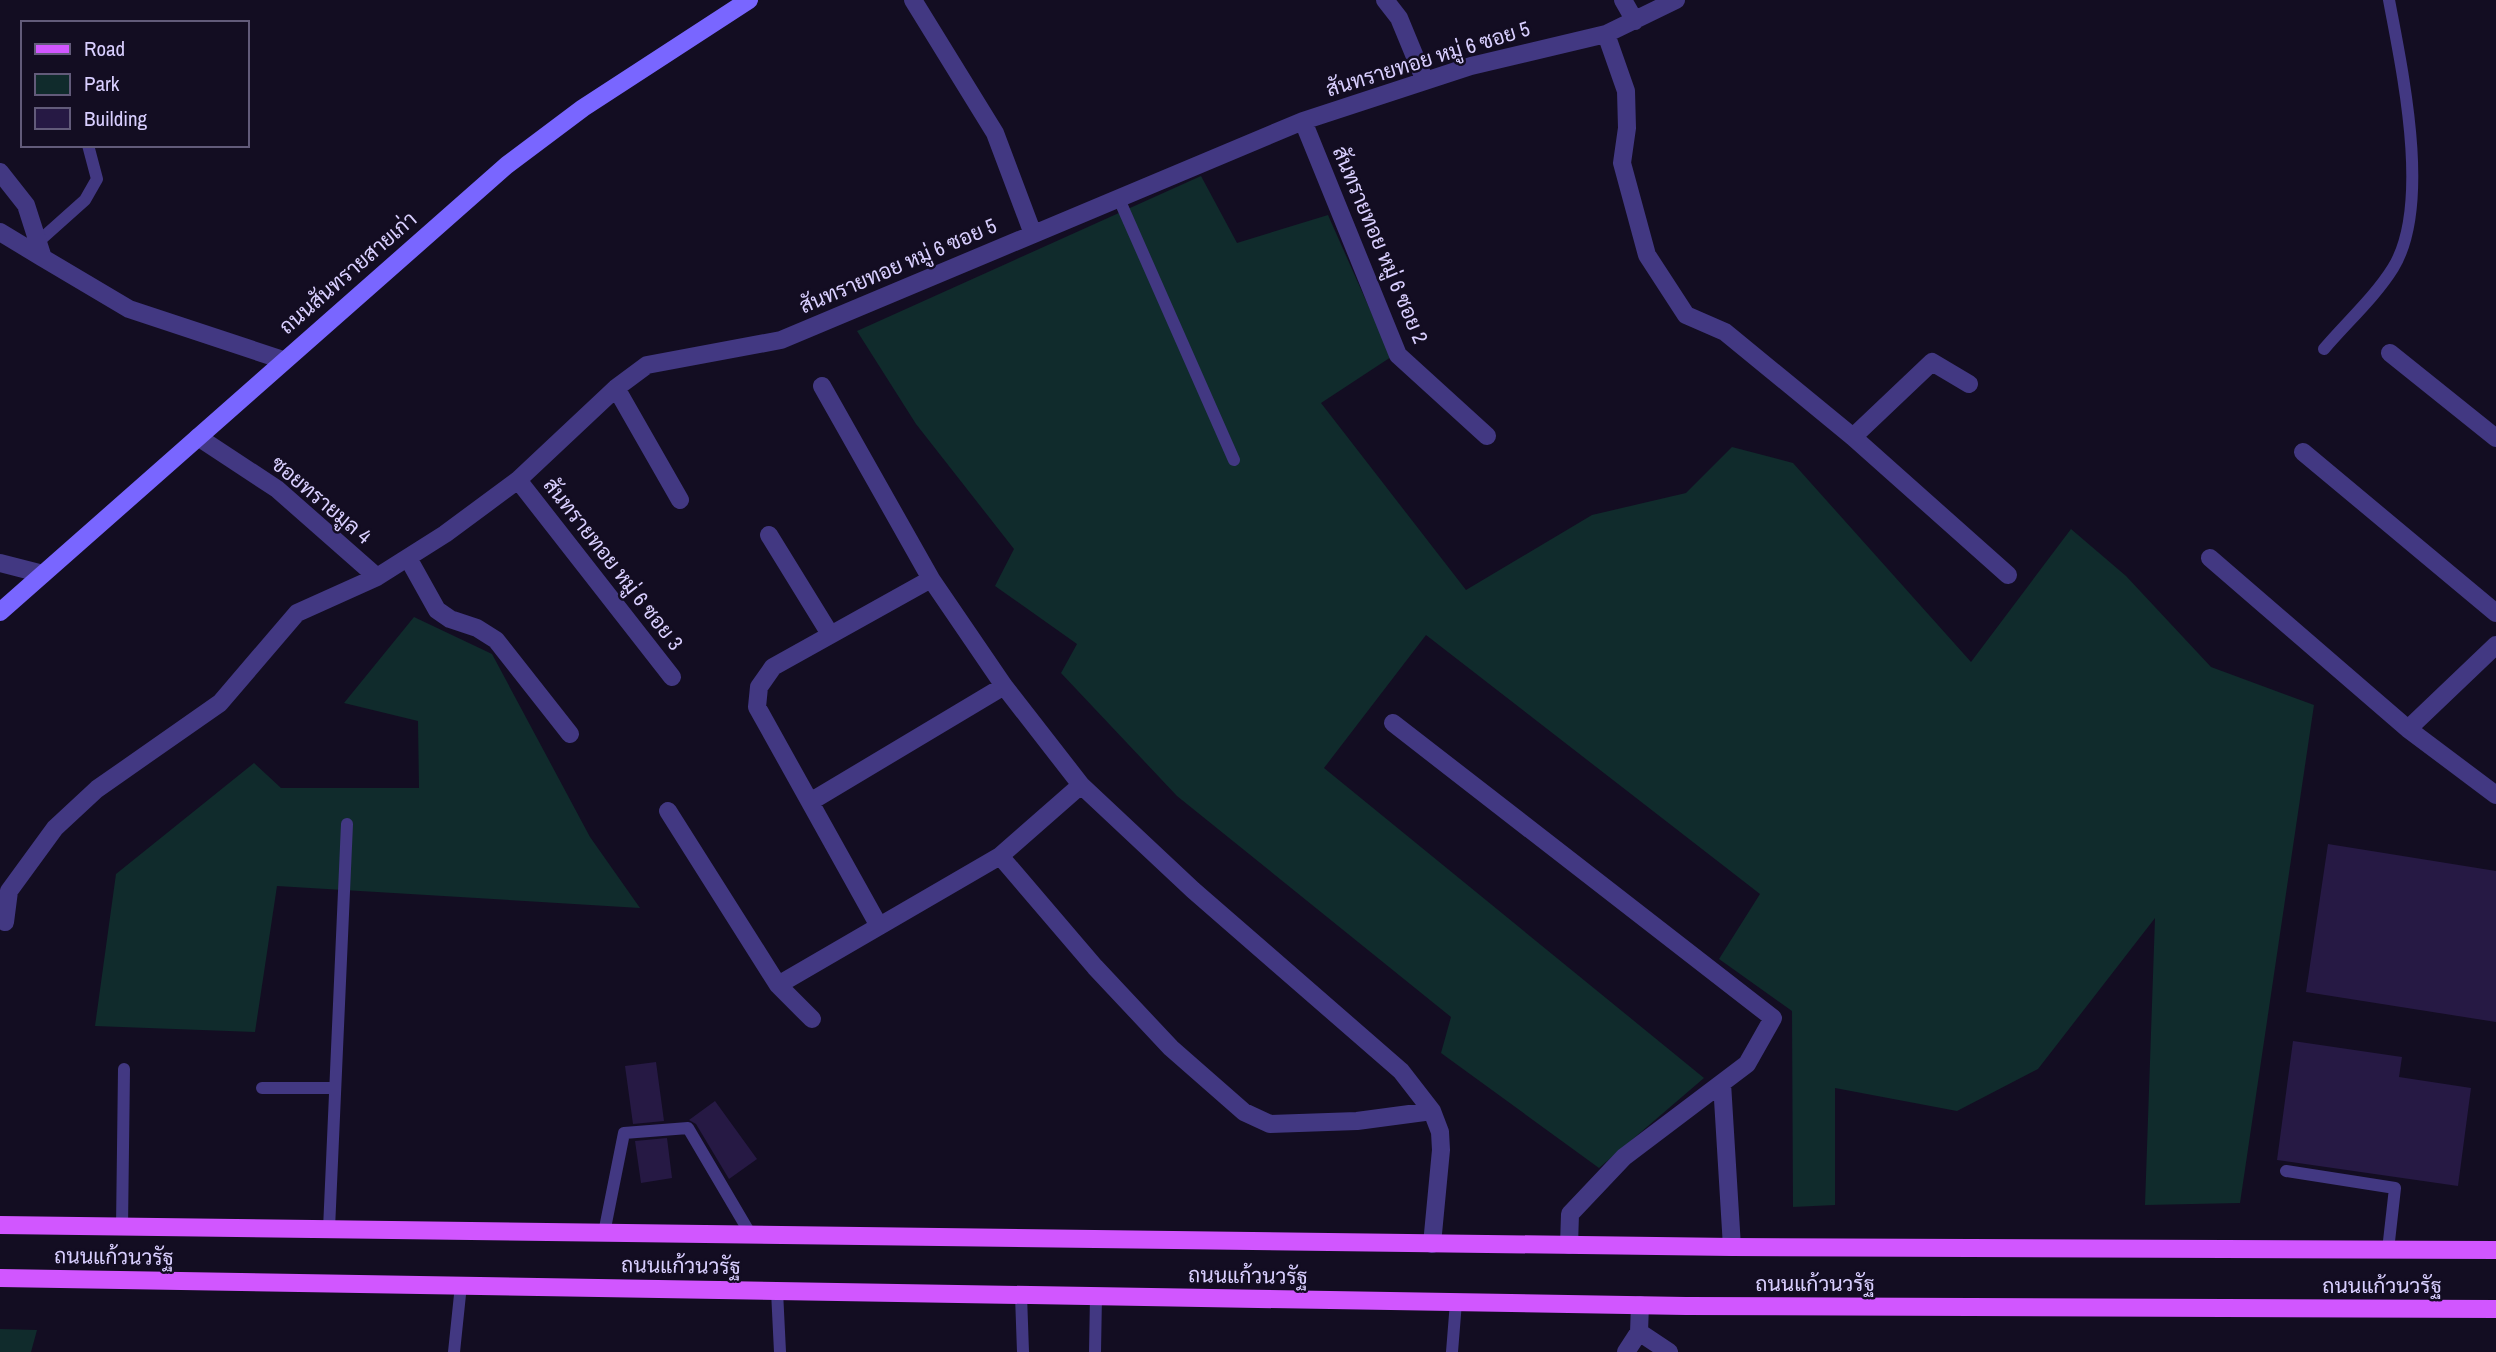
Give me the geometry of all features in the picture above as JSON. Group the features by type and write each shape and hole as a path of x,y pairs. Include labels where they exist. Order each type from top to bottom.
{"main road":[{"name":"ถนนสันทรายสายเก่า","path":"0,612 507,165 583,107 749,0"},
{"name":"ถนนแก้วนวรัฐ","path":"0,1225 1432,1244 2496,1250"},
{"name":"ถนนแก้วนวรัฐ","path":"0,1278 1640,1305 2496,1309"}],"street":[{"path":"913,0 995,133 1033,234"},
{"path":"1385,0 1399,18 1424,81"},
{"path":"1623,0 1635,22"},
{"name":"สันทรายทอย หมู่ 6 ซอย 5","path":"5,922 9,891 55,828 97,789 220,703 297,613 377,577 408,558 518,480 617,388 647,365 781,340 1303,121 1471,66 1606,34 1676,0"},
{"path":"1606,34 1626,91 1627,128 1622,163 1647,255 1686,315 1726,332 1853,437 2008,575"},
{"name":"สันทรายทอย หมู่ 6 ซอย 2","path":"1303,121 1398,355 1487,436"},
{"path":"0,172 26,205 41,250"},
{"path":"0,232 41,250 129,309 283,360"},
{"path":"2390,353 2496,438"},
{"path":"1853,437 1932,362 1969,384"},
{"path":"822,386 931,579 1004,686 1081,786 1193,890 1401,1071 1432,1111 1440,1132 1441,1150 1432,1244"},
{"path":"617,388 680,500"},
{"name":"ซอยทรายมูล 4","path":"198,437 277,489 377,577"},
{"path":"2303,452 2496,613"},
{"name":"สันทรายทอย หมู่ 6 ซอย 3","path":"518,480 672,677"},
{"path":"769,535 830,634"},
{"path":"408,558 436,610 450,619 477,628 496,640 570,734"},
{"path":"2210,558 2408,729 2496,795"},
{"path":"0,563 43,574"},
{"path":"879,926 757,707 759,687 773,667 931,579"},
{"path":"2408,729 2496,645"},
{"path":"810,802 1004,686"},
{"path":"1393,723 1773,1018 1747,1064 1624,1157 1570,1214 1569,1245"},
{"path":"778,985 1000,856 1081,786"},
{"path":"668,811 778,985 812,1019"},
{"path":"1000,856 1095,967 1171,1048 1244,1112 1270,1124 1357,1121 1432,1111"},
{"path":"1723,1083 1732,1247"},
{"path":"1626,1352 1639,1332 1640,1305"},
{"path":"1639,1332 1669,1352"}],"lane":[{"path":"2324,349 2392,269 2405,242 2412,185 2406,93 2389,0"},
{"path":"41,250 85,200 97,179 89,147"},
{"path":"1119,199 1234,460"},
{"path":"329,1229 347,824"},
{"path":"122,1227 124,1069"},
{"path":"262,1088 335,1088"},
{"path":"604,1233 624,1133 688,1128 751,1235"},
{"path":"2286,1171 2395,1188 2388,1250"},
{"path":"454,1352 461,1285"},
{"path":"777,1291 780,1352"},
{"path":"1021,1295 1023,1352"},
{"path":"1095,1352 1096,1296"},
{"path":"1452,1352 1456,1302"}],"green space":[{"path":"1201,176 1237,243 1328,215 1391,357 1321,403 1466,590 1592,515 1686,493 1732,447 1793,463 1971,662 2071,529 2126,576 2211,667 2314,705 2240,1203 2145,1205 2155,918 2038,1069 1957,1111 1835,1088 1835,1205 1793,1207 1792,1011 1719,959 1760,894 1426,635 1324,768 1704,1078 1599,1168 1441,1053 1451,1017 1177,796 1061,673 1077,644 995,586 1014,549 916,424 857,331"},
{"path":"414,617 492,654 590,837 640,908 277,886 255,1032 95,1026 116,874 254,763 281,788 419,788 418,721 344,703"},
{"path":"0,1329 37,1330 31,1352 0,1352"}],"building":[{"path":"2328,844 2496,871 2496,1022 2306,992"},
{"path":"2293,1041 2402,1057 2399,1077 2471,1088 2458,1186 2277,1160"},
{"path":"656,1062 664,1121 633,1124 625,1066"},
{"path":"715,1101 757,1159 729,1179 696,1124 689,1120"},
{"path":"667,1138 672,1178 641,1183 635,1141"}]}
